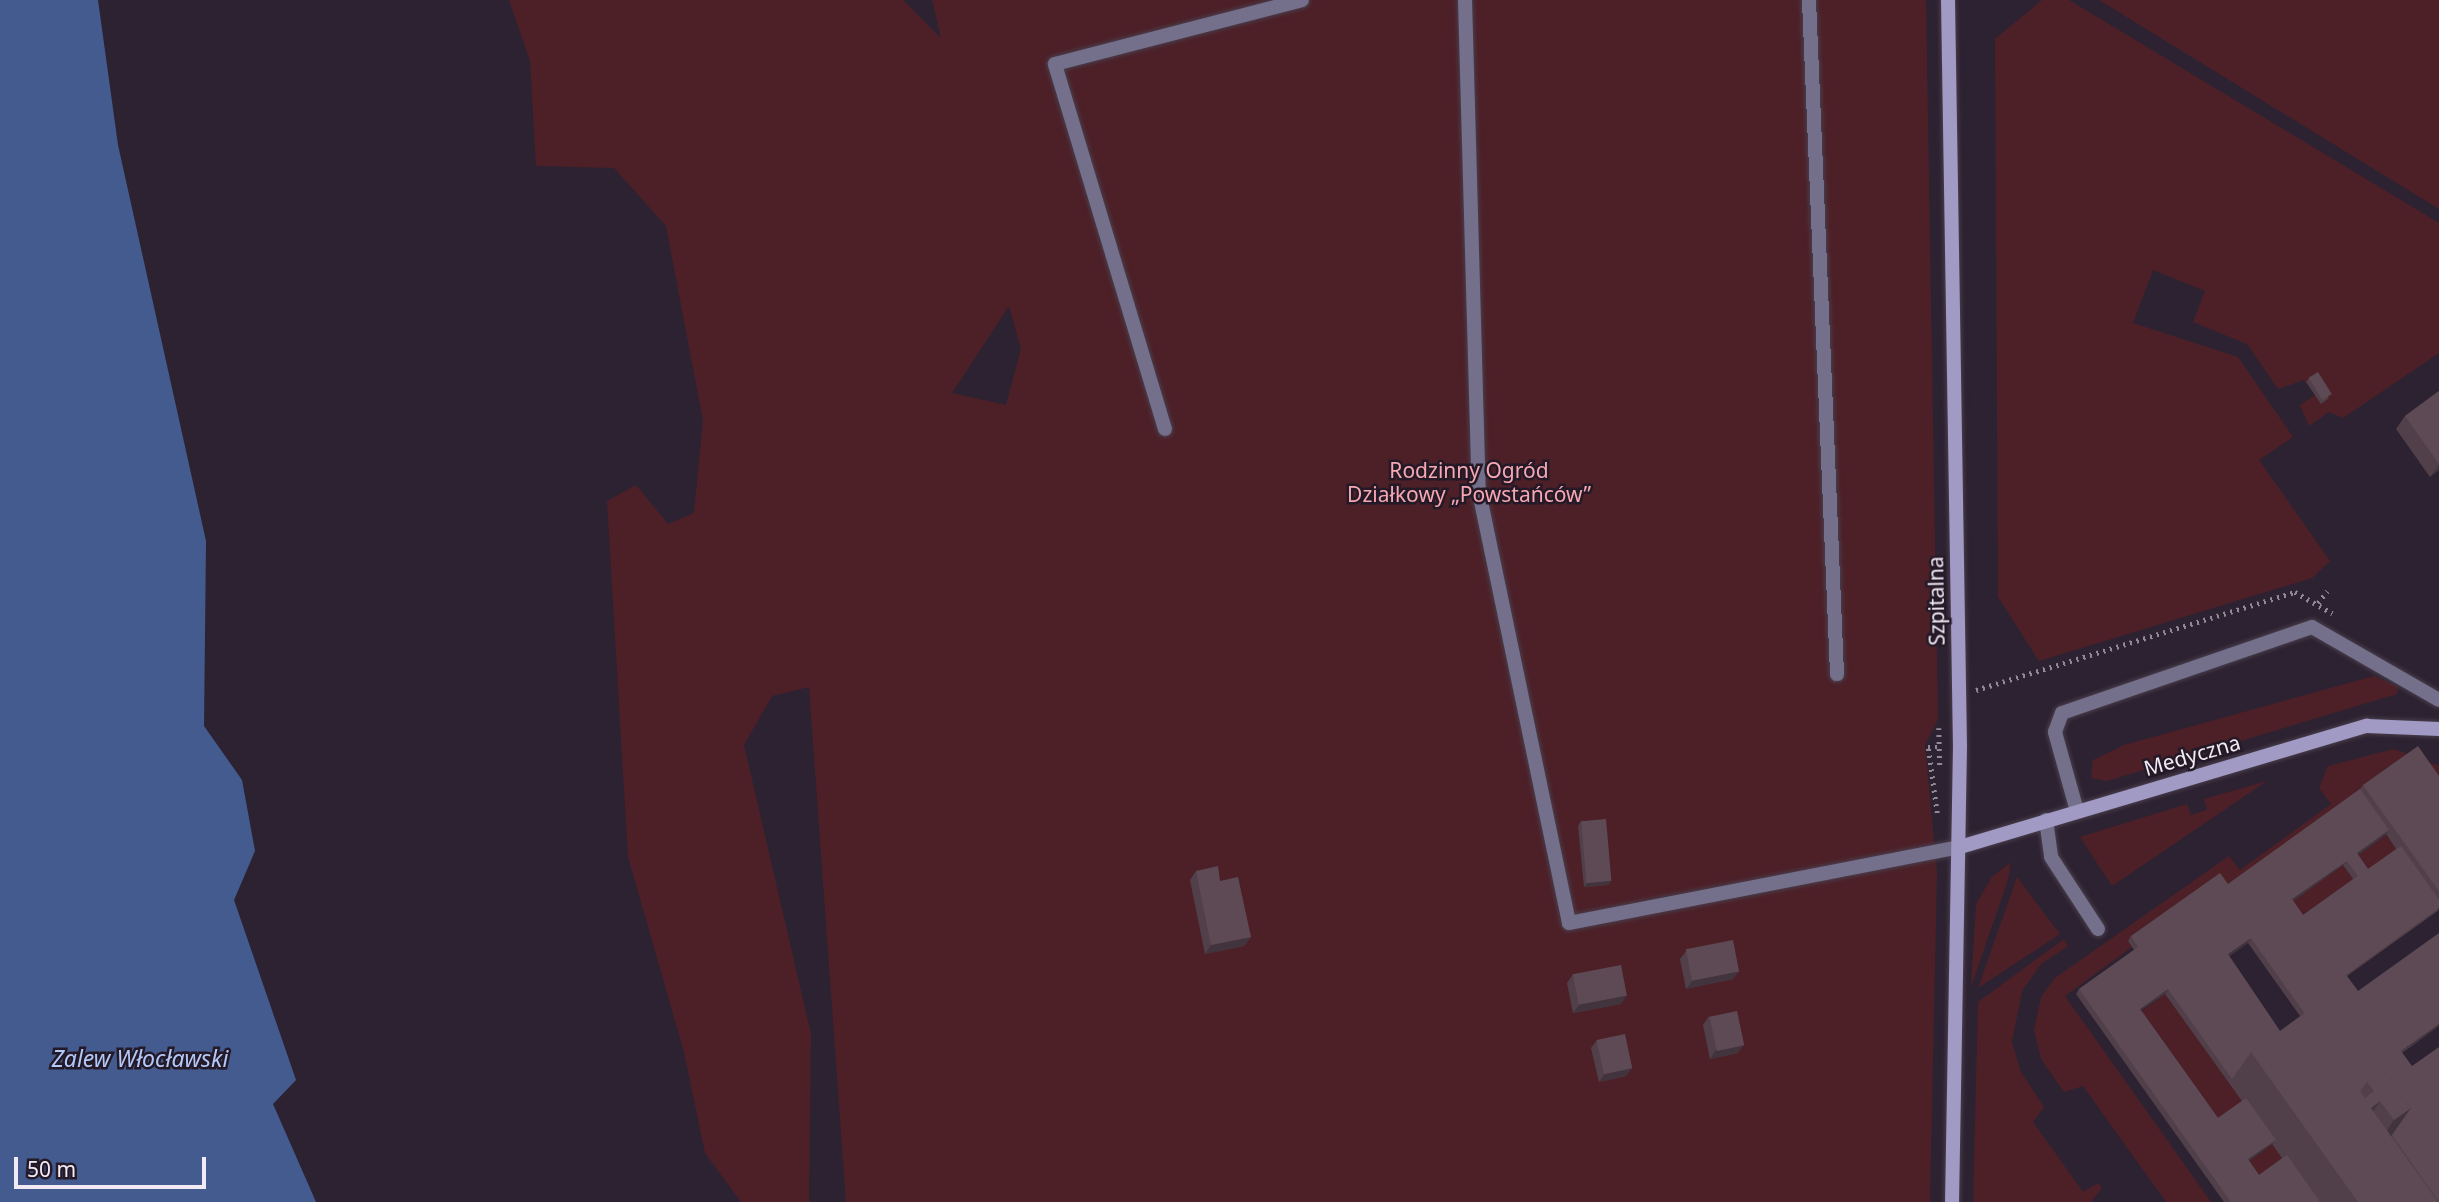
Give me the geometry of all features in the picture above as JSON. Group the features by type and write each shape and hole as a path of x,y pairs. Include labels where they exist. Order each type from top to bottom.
{"street":[{"name":"Szpitalna","path":"1948,0 1960,846 1952,1202"},
{"name":"Medyczna","path":"1960,846 2367,726 2439,729"}],"lane":[{"path":"1165,429 1055,64 1302,0"},
{"path":"1465,0 1479,492 1569,923 1960,846"},
{"path":"1809,0 1837,674"},
{"path":"2077,811 2055,732 2062,713 2312,627 2439,700"},
{"path":"2046,820 2051,857 2098,929"}],"path":[{"path":"2318,603 2327,591"},
{"path":"1975,690 2295,592 2318,603 2342,620"}],"green space":[{"name":"Rodzinny Ogród Działkowy „Powstańców”","path":"509,0 903,0 941,38 932,0 1926,0 1938,719 1925,745 1937,872 1930,1202 846,1202 809,687 772,696 744,745 811,1034 809,1202 741,1202 705,1153 684,1052 628,857 607,501 636,485 668,524 694,513 703,421 666,226 614,168 536,166 530,61","holes":["1009,306 1021,349 1006,405 952,393"]},
{"path":"2042,0 2069,0 2439,223 2439,353 2343,418 2329,412 2309,426 2300,405 2315,395 2304,380 2278,389 2247,344 2193,322 2205,291 2153,270 2133,323 2238,357 2293,437 2259,460 2330,561 2312,578 2039,661 1998,597 1995,39"},
{"path":"2099,0 2439,0 2439,209"},
{"path":"2374,676 2398,686 2397,694 2107,781 2091,778 2093,760 2124,745"},
{"path":"2394,749 2439,766 2439,793 2224,888 2128,941 2132,947 2065,996 2211,1202 2166,1202 2083,1086 2064,1092 2041,1059 2034,1031 2041,997 2055,978 2229,856 2240,870 2331,804 2319,788 2328,766"},
{"path":"2267,781 2112,886 2080,837 2187,804 2191,815 2207,810 2204,799"},
{"path":"2386,835 2397,850 2366,873 2354,858"},
{"path":"2011,862 2008,880 1971,987 1976,904 1992,877"},
{"path":"2343,865 2354,881 2299,919 2288,903"},
{"path":"2017,877 2060,934 1978,988"},
{"path":"2064,939 2068,946 2041,964 2022,991 2012,1042 2021,1072 2044,1107 2033,1122 2083,1192 2098,1183 2102,1188 2091,1202 1973,1202 1978,1002"},
{"path":"2165,994 2244,1102 2216,1122 2137,1014"},
{"path":"2272,1144 2284,1160 2257,1180 2245,1164"}],"water":[{"name":"Zalew Włocławski","path":"0,0 98,0 118,145 206,541 204,726 242,780 255,851 234,900 296,1080 273,1104 316,1202 0,1202"}],"building":[{"path":"2318,372 2332,394 2322,400 2309,378"},
{"path":"2439,391 2439,464 2405,416"},
{"path":"2418,746 2439,776 2439,891 2363,785"},
{"path":"2360,789 2389,830 2357,853 2368,869 2401,846 2439,900 2439,908 2346,975 2358,991 2439,933 2439,1024 2401,1051 2412,1066 2439,1047 2439,1202 2392,1135 2411,1108 2383,1070 2360,1091 2251,938 2228,954 2280,1031 2251,1052 2232,1079 2168,989 2140,1009 2218,1118 2246,1098 2276,1140 2248,1159 2259,1175 2287,1155 2320,1202 2231,1202 2079,989 2138,947 2131,936 2220,873 2228,884","holes":["2347,861 2358,876 2303,915 2292,899"]},
{"path":"1606,819 1611,881 1586,883 1581,821"},
{"path":"1218,866 1220,881 1238,877 1251,937 1211,945 1196,871"},
{"path":"1733,940 1739,971 1692,981 1686,949"},
{"path":"1621,965 1627,995 1579,1005 1573,974"},
{"path":"1737,1011 1744,1045 1717,1051 1710,1017"},
{"path":"2305,1013 2365,1098 2374,1091 2367,1082 2383,1070 2411,1108 2394,1120 2380,1101 2371,1108 2438,1202 2358,1202 2251,1052"},
{"path":"1625,1034 1632,1068 1604,1074 1597,1040"}]}
